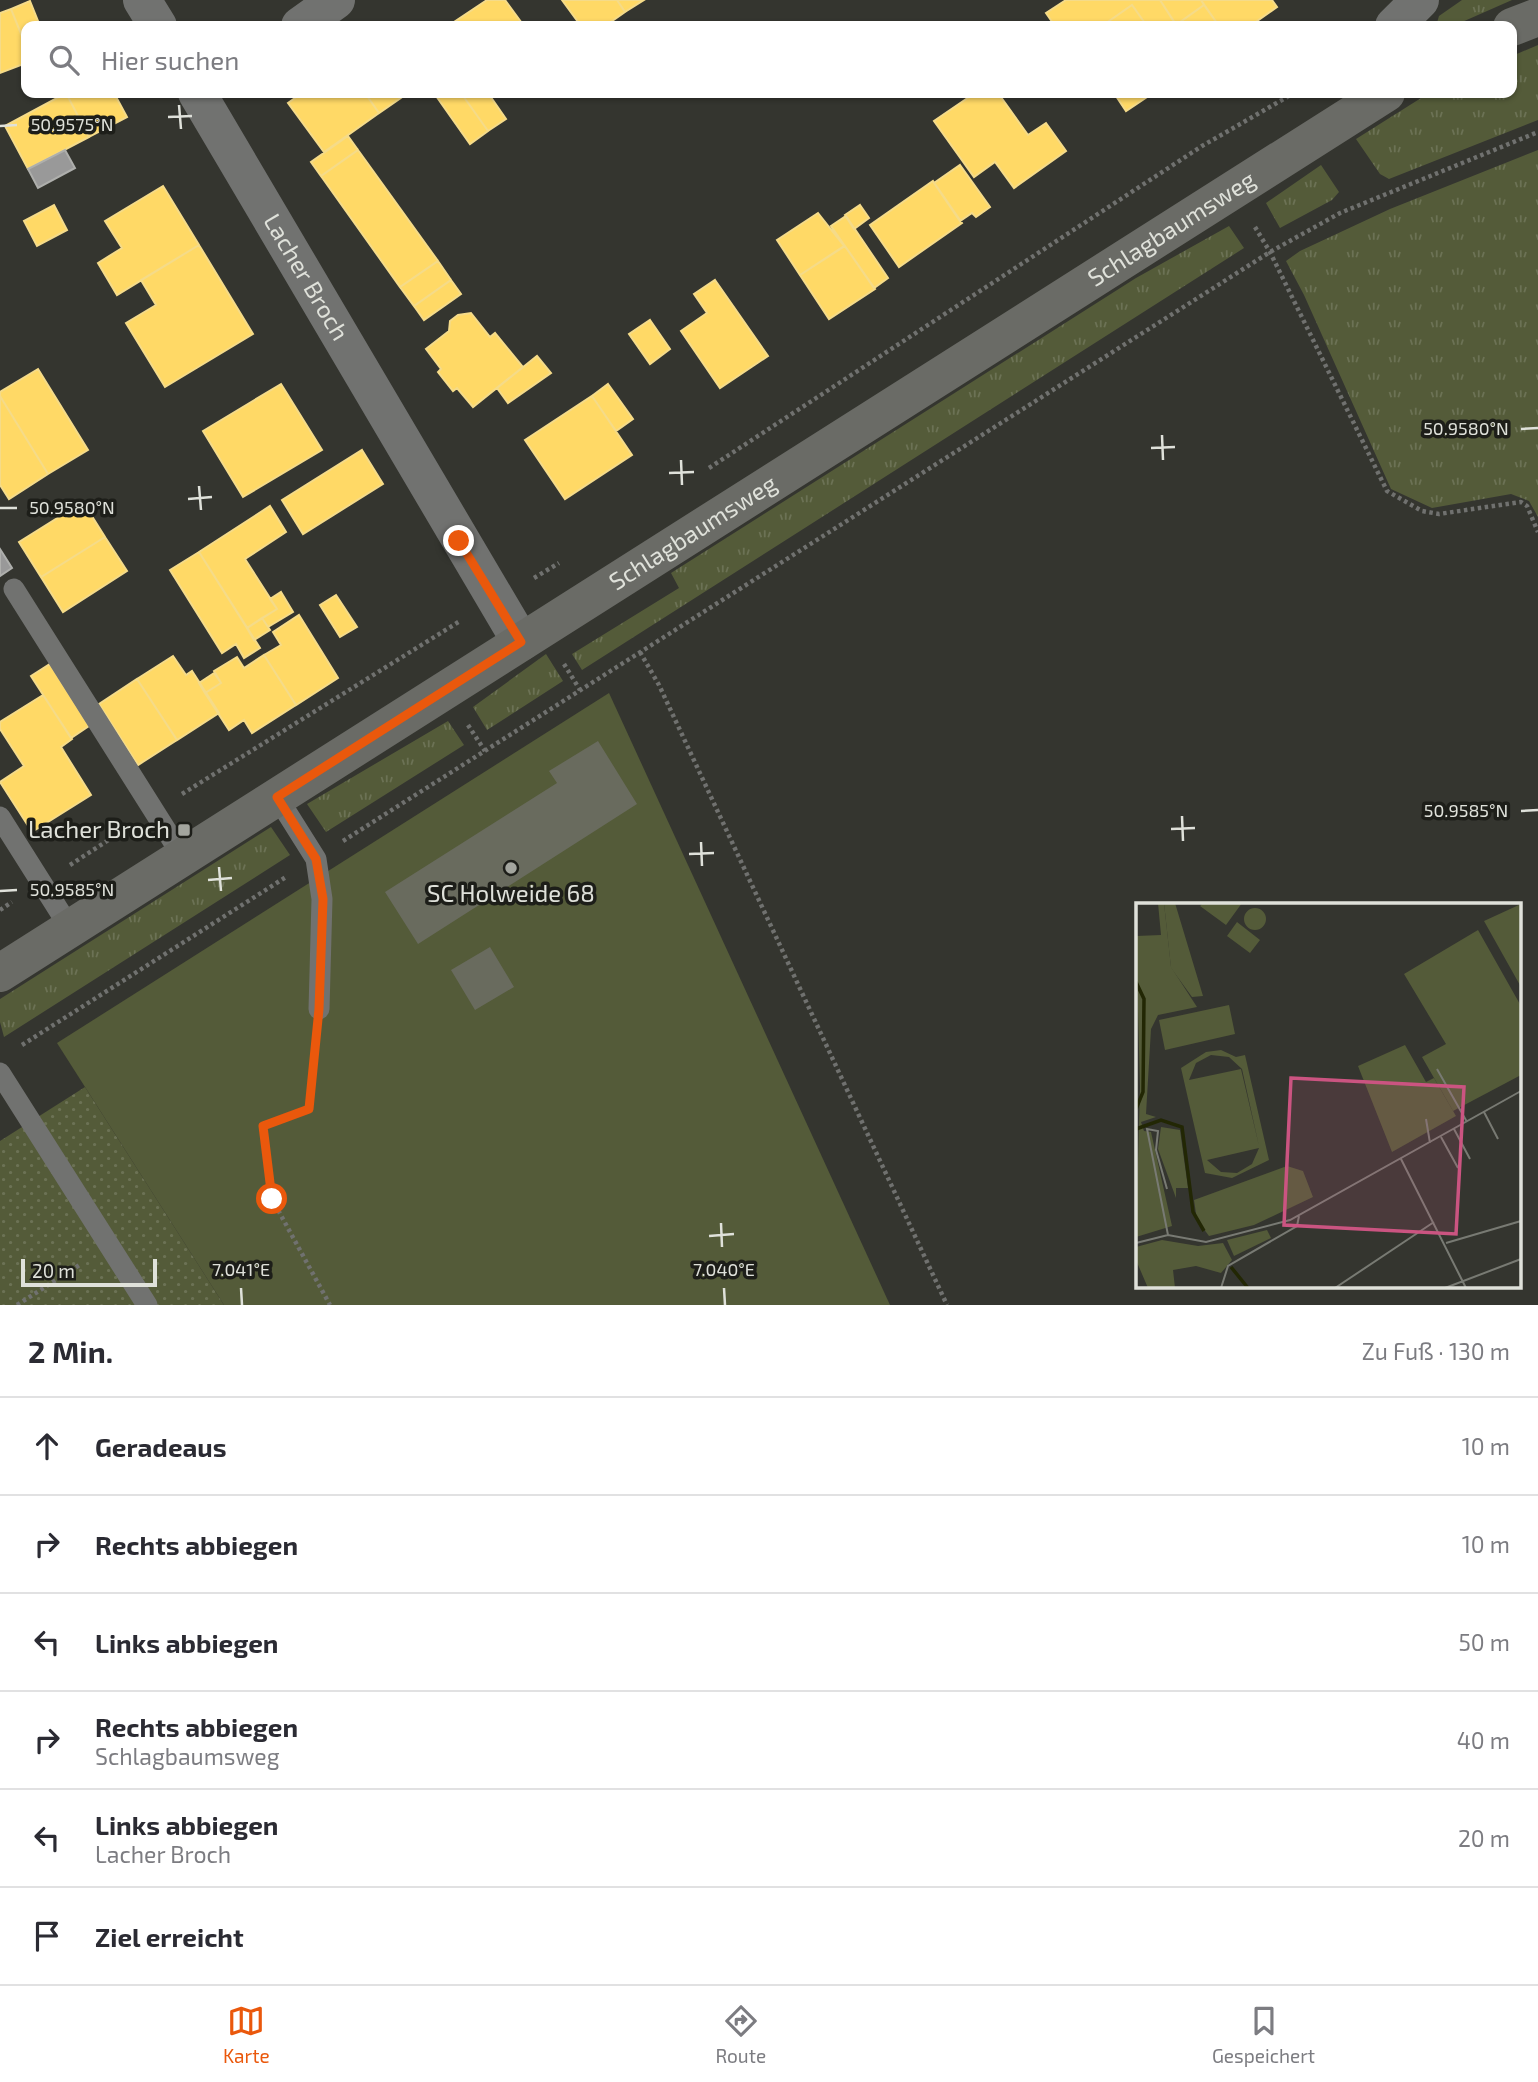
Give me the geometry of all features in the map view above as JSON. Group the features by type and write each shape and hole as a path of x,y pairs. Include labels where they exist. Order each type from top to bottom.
{"main road":[{"path":"1517,25 1538,17"},
{"name":"Schlagbaumsweg","path":"0,973 1378,98"}],"street":[{"path":"142,0 155,21"},
{"path":"307,21 337,0"},
{"path":"1399,21 1420,0"},
{"name":"Lacher Broch","path":"201,98 521,642"}],"lane":[{"path":"14,589 183,856"},
{"path":"277,797 316,859 323,899 319,1009"},
{"path":"0,817 70,928"},
{"path":"0,1073 147,1305"}],"path":[{"path":"701,472 1202,146 1285,98"},
{"path":"15,1049 1270,252 1340,213 1538,132"},
{"path":"1270,252 1387,491 1422,511 1439,514 1521,502 1527,506 1538,532"},
{"path":"0,910 154,811 564,560"},
{"path":"640,652 659,685 947,1305"},
{"path":"319,1009 309,1109 263,1126 272,1199 330,1305"},
{"path":"17,1305 110,1246"}],"green space":[{"path":"1462,0 1512,0 1464,21 1438,21 1439,16"},
{"path":"1538,45 1538,120 1389,179 1380,174 1356,139 1421,98 1517,98 1517,54"},
{"path":"1538,150 1538,517 1529,501 1511,494 1432,508 1391,489 1304,295 1286,261 1300,251 1390,209"},
{"path":"1321,165 1339,192 1332,200 1280,228 1266,203"},
{"path":"1229,226 1244,248 582,670 572,654 679,588 671,573 1136,278"},
{"path":"546,654 563,681 487,730 473,707"},
{"name":"SC Holweide 68","path":"609,693 890,1305 224,1305 57,1043"},
{"path":"448,721 464,745 326,832 307,804"},
{"path":"271,827 290,855 4,1037 0,1022 0,999"},
{"path":"85,1087 224,1305 0,1305 0,1141"}],"building: Wohnen":[{"path":"487,0 505,0 520,21 456,21"},
{"path":"562,0 617,0 625,12 612,21 577,21"},
{"path":"617,0 644,0 625,12"},
{"path":"1066,0 1160,0 1174,21 1143,21 1132,5 1109,21 1052,21 1046,13"},
{"path":"1160,0 1201,0 1204,5 1182,21 1173,21"},
{"path":"1201,0 1272,0 1277,7 1257,21 1216,21"},
{"path":"30,1 38,21 21,21 21,34 11,9"},
{"path":"1132,5 1143,21 1109,21"},
{"path":"1204,5 1215,21 1182,21"},
{"path":"11,9 21,34 21,65 0,73 0,13"},
{"path":"57,98 69,98 89,137 28,169 5,126"},
{"path":"69,98 117,98 127,117 89,137"},
{"path":"295,98 368,98 379,113 324,152 288,103"},
{"path":"368,98 401,98 379,113"},
{"path":"438,98 465,98 488,131 470,144"},
{"path":"465,98 491,98 506,119 488,131"},
{"path":"968,98 1002,98 1028,135 1046,123 1066,151 1014,188 995,162 974,177 934,121"},
{"path":"1117,98 1146,98 1126,111"},
{"path":"348,136 358,150 321,176 311,162"},
{"path":"358,150 438,261 400,287 321,176"},
{"path":"960,165 990,207 976,217 972,213 960,221 934,183"},
{"path":"933,181 962,223 899,267 870,225"},
{"path":"163,186 199,245 117,295 98,263 122,248 105,221"},
{"path":"54,205 67,230 37,246 24,221"},
{"path":"860,205 869,218 854,229 845,215"},
{"path":"818,213 844,246 800,275 777,240"},
{"path":"846,216 888,278 874,288 831,226"},
{"path":"199,245 253,334 165,387 126,323 156,305 141,280"},
{"path":"845,246 875,289 829,319 800,275"},
{"path":"438,261 451,280 414,306 400,287"},
{"path":"451,280 461,294 424,320 414,306"},
{"path":"715,280 768,356 720,388 681,331 707,313 694,294"},
{"path":"471,313 490,337 495,333 523,367 473,407 457,388 453,391 438,372 441,369 426,349 449,331 450,321 458,315"},
{"path":"650,320 670,349 650,364 629,334"},
{"path":"537,356 551,373 508,403 497,388"},
{"path":"38,369 88,450 48,474 0,396 0,392"},
{"path":"281,384 322,450 243,497 203,431"},
{"path":"608,384 633,419 616,431 592,396"},
{"path":"0,396 48,474 9,499 0,485"},
{"path":"592,396 632,455 565,499 525,440"},
{"path":"362,450 383,484 303,534 282,500"},
{"path":"83,502 105,537 41,577 19,542"},
{"path":"270,506 286,532 245,559 277,609 247,628 199,552"},
{"path":"105,537 127,571 63,612 41,577"},
{"path":"199,552 260,648 244,658 236,644 222,653 170,570"},
{"path":"281,592 293,612 268,627 262,618 277,609 270,599"},
{"path":"336,595 357,627 340,637 320,605"},
{"path":"299,615 338,678 296,705 264,655 281,645 273,632"},
{"path":"262,618 270,630 254,640 247,628"},
{"path":"264,655 296,705 252,733 244,720 229,730 205,693 221,683 214,671 237,657 244,668"},
{"path":"173,656 186,675 192,671 219,713 177,740 137,679"},
{"path":"50,664 89,726 71,738 31,676"},
{"path":"214,673 221,683 205,693 199,683"},
{"path":"137,679 177,740 138,765 99,704"},
{"path":"43,695 72,739 61,747 91,795 32,832 0,782 24,766 0,729 0,722"}],"building: Industrie":[{"path":"65,150 75,168 38,188 28,169"},
{"path":"0,549 12,568 0,576"}],"building: Sonstige":[{"path":"598,741 637,804 418,944 385,892 557,783 549,771"},
{"path":"490,947 514,987 475,1010 451,970"}],"place":[{"name":"Lacher Broch","path":"184,830"},
{"name":"SC Holweide 68","path":"511,868"}],"route":[{"path":"272,1199 263,1126 309,1109 319,1009 323,899 316,859 277,797 521,642 459,541"}]}
